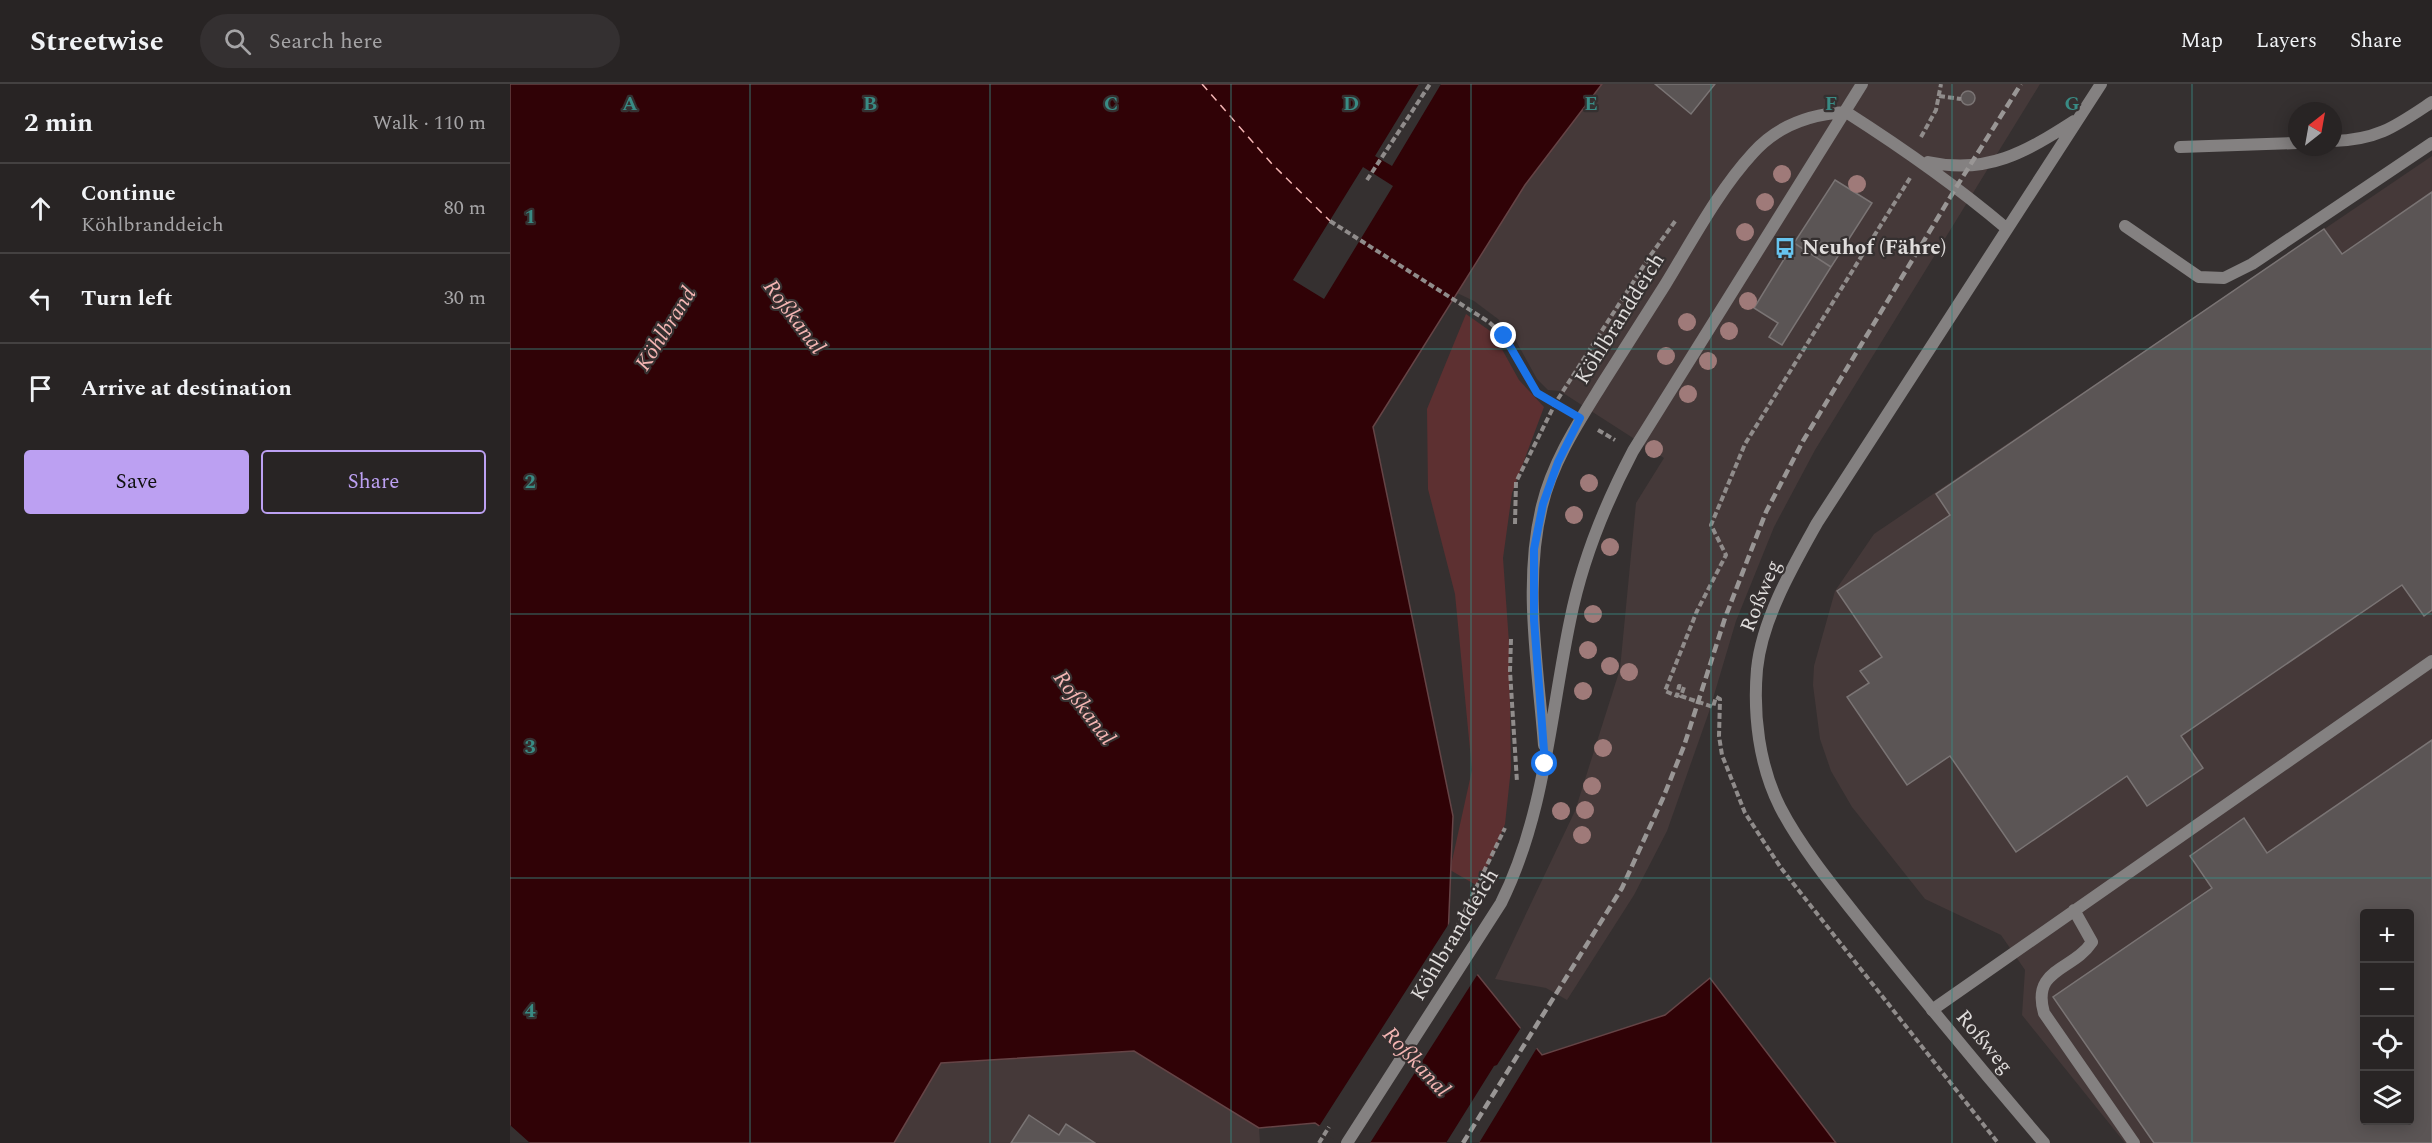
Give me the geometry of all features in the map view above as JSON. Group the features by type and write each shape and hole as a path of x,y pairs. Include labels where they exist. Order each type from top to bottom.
{"street":[{"name":"Köhlbranddeich","path":"1347,1143 1501,903 1523,854 1537,805 1570,621 1584,561 1601,515 1633,452 1862,84"},
{"name":"Roßweg","path":"2044,1143 1932,1010 1838,892 1780,807 1766,771 1758,730 1757,668 1761,649 1790,571 1817,523 2101,84"},
{"path":"2342,141 2358,140 2390,130 2432,102"},
{"name":"Köhlbranddeich","path":"1545,764 1534,620 1534,549 1543,504 1562,453 1580,418 1722,194 1753,152 1777,133 1800,120 1823,113 1846,112"},
{"path":"1846,112 1917,157 1957,186 2006,228"},
{"path":"1917,157 1947,166 1968,167 2002,160 2035,146 2078,119"},
{"path":"2180,147 2288,143"},
{"path":"2125,226 2199,277 2224,278 2252,264 2432,143"},
{"path":"1932,1010 2432,661"},
{"path":"2074,910 2092,942 2042,986 2040,998 2044,1013 2134,1143"}],"path":[{"path":"1367,180 1430,84"},
{"path":"1711,525 1745,444 1917,157 1936,110 1941,84"},
{"path":"1939,96 1961,99"},
{"path":"1330,221 1489,322 1504,336 1537,393 1556,402 1633,452"},
{"path":"1515,535 1516,483 1556,402"},
{"path":"1511,637 1510,671 1518,789"},
{"path":"1457,927 1509,821"},
{"path":"1319,1143 1324,1135"}],"shaded area":[{"path":"1602,84 2040,84 1815,450 1774,527 1736,621 1709,712 1667,831 1634,895 1567,1000 1546,988 1495,979 1575,811 1620,669 1636,503 1664,458 1560,391 1548,390 1537,379 1516,341 1498,319 1474,301 1457,293 1525,185"},
{"path":"2432,156 2432,1143 2125,1143 2022,1015 2025,970 2001,935 1925,899 1852,807 1831,771 1820,739 1813,685 1814,666 1835,591 1874,534"},
{"path":"1466,314 1493,333 1519,380 1544,407 1512,493 1503,558 1509,643 1511,768 1505,824 1491,859 1476,885 1450,870 1472,770 1455,594 1428,489 1427,409"},
{"path":"1134,1051 1259,1128 1260,1143 894,1143 941,1063"}],"water":[{"path":"510,84 1602,84 1525,185 1373,427 1453,816 1448,938 1542,1055 1665,1015 1710,978 1836,1143 1344,1143 1315,1123 1259,1128 1134,1051 941,1063 894,1143 510,1143"}],"pier":[{"path":"1419,84 1441,84 1392,166 1375,156"},
{"path":"1363,167 1393,186 1324,299 1293,280"},
{"path":"1450,922 1451,937 1479,972 1370,1143 1339,1143 1318,1128"},
{"path":"1522,1026 1538,1046 1479,1143 1446,1143 1494,1066 1497,1065"},
{"path":"510,1125 530,1143 510,1143"}],"building":[{"path":"1655,84 1715,84 1691,114"},
{"path":"1968,91 1973,93 1975,98 1973,103 1968,105 1963,103 1961,98 1963,93"},
{"path":"1835,180 1872,203 1831,267 1794,243"},
{"path":"2432,192 2432,610 2424,616 2402,585 2181,736 2203,768 2147,806 2127,776 2016,852 1950,756 1907,785 1847,697 1869,683 1860,671 1882,657 1837,591 1950,515 1936,494 2324,229 2342,254"},
{"path":"1794,243 1831,267 1782,345 1769,337 1778,323 1754,308"},
{"path":"2432,740 2432,1143 2154,1143 2053,997 2212,888 2190,856 2244,818 2267,853"},
{"path":"1029,1115 1059,1135 1066,1124 1095,1143 1011,1143"}],"ferry route":[{"path":"1202,84 1272,164 1330,221"}],"railway":[{"path":"1463,1143 1622,888 1684,746 1725,618 1766,512 1803,441 2021,84"}],"place":[{"name":"Neuhof (Fähre)","path":"1785,248"}],"route":[{"path":"1504,336 1537,393 1580,418 1558,462 1543,504 1534,549 1534,620 1545,764"}],"water label":[{"name":"Roßkanal","path":"794,317"},
{"name":"Köhlbrand","path":"666,329"},
{"name":"Roßkanal","path":"1084,708"},
{"name":"Roßkanal","path":"1416,1062"}]}
